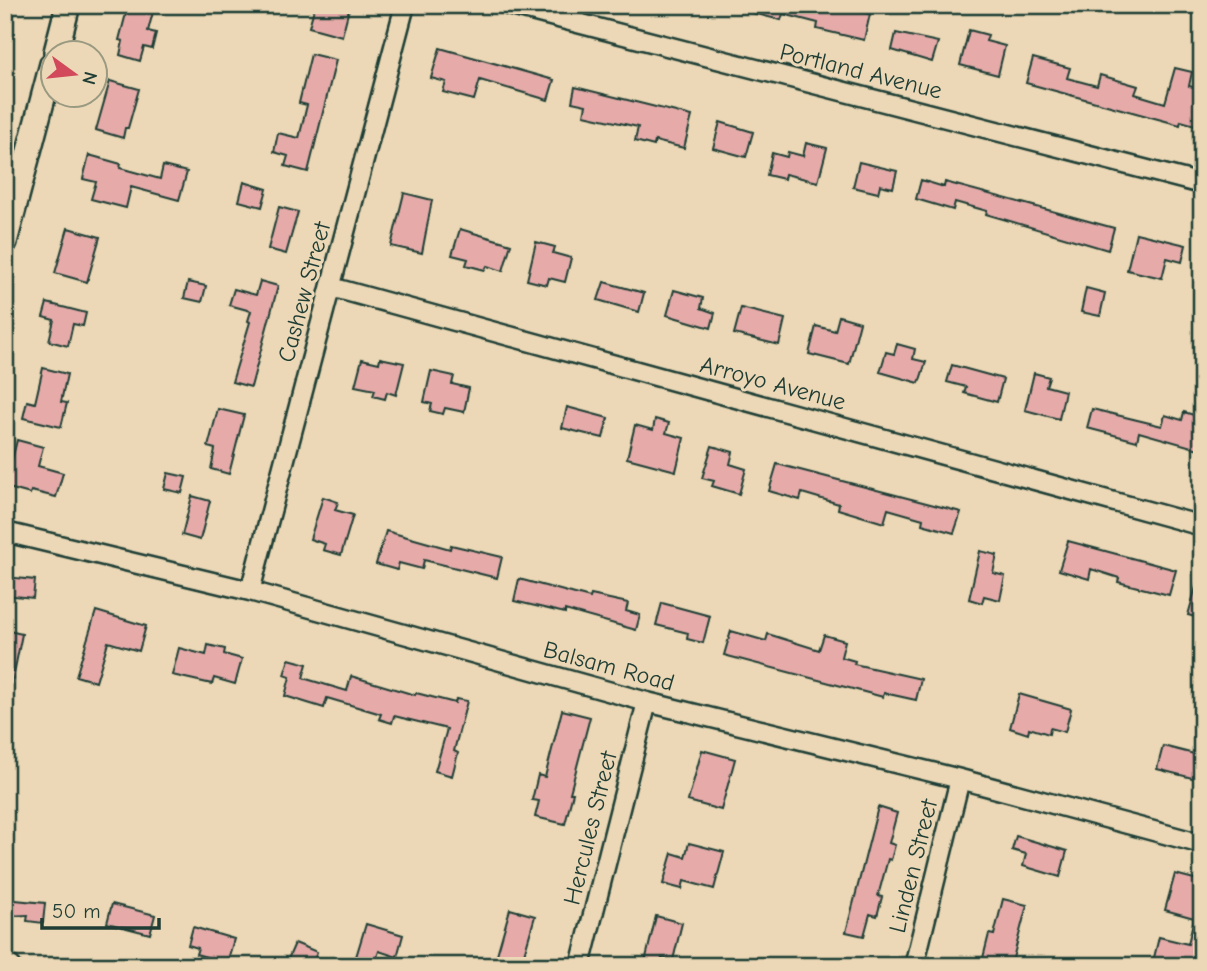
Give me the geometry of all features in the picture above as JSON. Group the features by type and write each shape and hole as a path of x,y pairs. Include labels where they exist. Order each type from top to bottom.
{"street":[{"path":"60,38 68,5"},
{"name":"Cashew Street","path":"250,592 405,5"},
{"name":"Portland Avenue","path":"508,5 1202,184"},
{"path":"5,242 40,108"},
{"name":"Arroyo Avenue","path":"331,287 1202,526"},
{"name":"Balsam Road","path":"5,531 250,592 647,702 960,779 1202,844"},
{"name":"Hercules Street","path":"580,966 647,702"},
{"name":"Linden Street","path":"914,966 960,779"},
{"path":"5,965 11,966"}],"building":[{"path":"315,5 350,5 342,36 309,27"},
{"path":"741,5 835,5 870,14 864,40 817,29 818,23 783,14 781,20 740,10"},
{"path":"128,6 153,12 148,31 156,33 152,49 144,47 140,61 120,55 123,41 119,40"},
{"path":"969,30 988,35 986,41 1005,46 998,75 960,65"},
{"path":"896,33 938,42 932,62 892,50"},
{"path":"440,48 554,80 548,100 480,80 474,100 443,92 446,82 431,78"},
{"path":"311,54 336,60 308,172 285,166 288,156 274,152 278,133 299,138 307,105 299,103"},
{"path":"1033,58 1070,68 1067,78 1097,86 1100,75 1138,86 1135,94 1165,103 1175,68 1192,72 1189,86 1202,89 1202,127 1181,121 1180,125 1026,83"},
{"path":"110,81 139,89 123,138 96,130 102,108 108,108"},
{"path":"575,87 692,116 684,148 655,141 654,146 635,141 638,127 584,115 586,105 572,102"},
{"path":"720,122 753,132 746,157 713,148"},
{"path":"806,143 827,148 818,182 785,174 784,179 767,175 772,153 787,157 788,152 803,156"},
{"path":"89,155 121,164 120,168 160,179 163,166 187,172 179,200 131,187 126,208 91,199 96,182 83,179"},
{"path":"859,162 897,171 893,188 880,185 878,193 853,187"},
{"path":"921,180 944,187 945,182 1114,228 1108,250 986,214 987,211 955,202 953,210 916,199"},
{"path":"244,182 267,189 262,207 239,201"},
{"path":"404,193 432,200 422,253 391,246"},
{"path":"279,207 298,212 286,254 268,249"},
{"path":"68,228 100,237 87,282 55,273"},
{"path":"460,229 511,244 503,271 487,266 485,270 466,265 468,259 452,255"},
{"path":"1136,233 1186,245 1182,262 1167,258 1162,278 1127,270"},
{"path":"536,242 555,247 553,253 571,258 565,282 549,278 547,285 527,280"},
{"path":"260,281 278,286 251,387 232,382 251,311 229,305 234,289 256,295"},
{"path":"188,282 206,286 202,302 184,298"},
{"path":"604,282 644,293 639,312 598,300"},
{"path":"1086,288 1105,293 1100,316 1081,312"},
{"path":"674,290 703,298 701,308 715,313 711,328 667,315"},
{"path":"47,303 86,313 83,326 73,324 68,346 49,341 54,320 43,317"},
{"path":"741,308 785,319 779,345 734,334"},
{"path":"839,316 860,322 849,364 809,354 816,326 835,331"},
{"path":"897,344 915,349 913,359 926,362 919,383 880,372 886,352 894,354"},
{"path":"380,358 404,363 396,395 387,392 385,399 373,396 375,390 355,386 362,359 379,363"},
{"path":"952,365 1003,379 997,402 964,393 966,387 947,382"},
{"path":"43,368 67,374 61,402 67,403 61,427 23,418 27,401 35,403"},
{"path":"431,371 454,376 452,384 469,388 464,412 445,408 443,414 430,411 432,404 424,402"},
{"path":"1034,373 1049,377 1046,386 1065,391 1059,419 1025,410"},
{"path":"567,407 608,418 603,438 562,428"},
{"path":"218,409 244,415 229,474 211,469 215,449 208,447"},
{"path":"1092,409 1162,426 1165,415 1182,420 1184,412 1197,416 1195,423 1202,425 1202,450 1139,432 1137,441 1087,428"},
{"path":"655,419 669,423 666,433 684,438 676,471 627,458 635,425 653,430"},
{"path":"17,440 43,447 38,466 63,473 56,497 5,487"},
{"path":"712,446 733,452 730,464 746,469 739,494 712,486 714,481 702,478"},
{"path":"777,464 961,512 954,533 922,524 923,519 888,509 884,523 838,509 839,504 802,493 800,500 769,491"},
{"path":"168,473 186,477 182,493 164,489"},
{"path":"192,496 210,501 200,540 182,535"},
{"path":"323,497 338,502 335,510 353,515 341,555 323,550 325,544 310,539"},
{"path":"386,531 450,549 451,545 502,557 497,578 424,560 422,569 399,563 397,570 376,564"},
{"path":"1068,541 1176,570 1169,595 1118,582 1119,578 1091,569 1089,579 1059,570"},
{"path":"980,551 997,555 993,573 1005,576 1000,600 984,596 982,603 969,599"},
{"path":"5,577 35,580 33,598 5,595"},
{"path":"519,579 590,598 591,595 628,603 626,611 640,615 636,630 565,610 565,613 514,601"},
{"path":"1198,580 1202,581 1202,619 1188,615"},
{"path":"662,603 710,616 703,643 687,639 688,633 656,625"},
{"path":"96,611 146,626 139,651 108,642 96,682 76,676"},
{"path":"5,630 22,634 11,688 5,687"},
{"path":"731,631 766,641 768,634 819,650 824,635 845,641 841,657 855,661 854,664 921,679 916,700 884,693 883,697 724,655"},
{"path":"208,645 225,649 224,654 242,659 235,684 214,678 212,684 172,675 179,648 206,655"},
{"path":"289,659 307,664 303,678 347,691 351,676 415,695 416,693 455,703 456,699 467,701 454,751 458,753 452,776 435,771 447,729 394,716 392,723 379,719 381,714 327,698 324,708 285,696 290,677 284,675"},
{"path":"1019,694 1071,709 1065,732 1050,728 1049,734 1029,728 1028,734 1010,728"},
{"path":"562,710 590,717 570,793 573,793 565,824 535,817 539,801 532,800 538,775 545,777"},
{"path":"1163,746 1202,756 1200,780 1157,769"},
{"path":"702,750 735,759 721,810 688,801"},
{"path":"878,807 897,813 889,843 895,845 891,860 888,859 878,896 882,897 877,916 870,914 864,936 846,932"},
{"path":"1016,836 1067,851 1060,877 1023,866 1026,854 1012,850"},
{"path":"689,843 724,852 714,889 684,881 682,889 663,884 672,853 685,857"},
{"path":"1175,874 1202,881 1202,965 1191,962 1190,966 1152,966 1159,937 1188,944 1194,918 1165,910"},
{"path":"5,899 45,903 43,923 27,921 28,915 5,916"},
{"path":"1003,899 1027,905 1011,966 981,966 989,934 994,935"},
{"path":"112,904 155,915 150,934 107,923"},
{"path":"510,909 535,916 521,965 496,958"},
{"path":"656,916 682,923 673,960 662,958 660,966 644,966"},
{"path":"366,924 403,935 397,957 379,951 374,966 355,960"},
{"path":"193,927 234,939 227,963 196,954 198,948 188,945"},
{"path":"295,943 317,952 312,966 285,966"}]}
